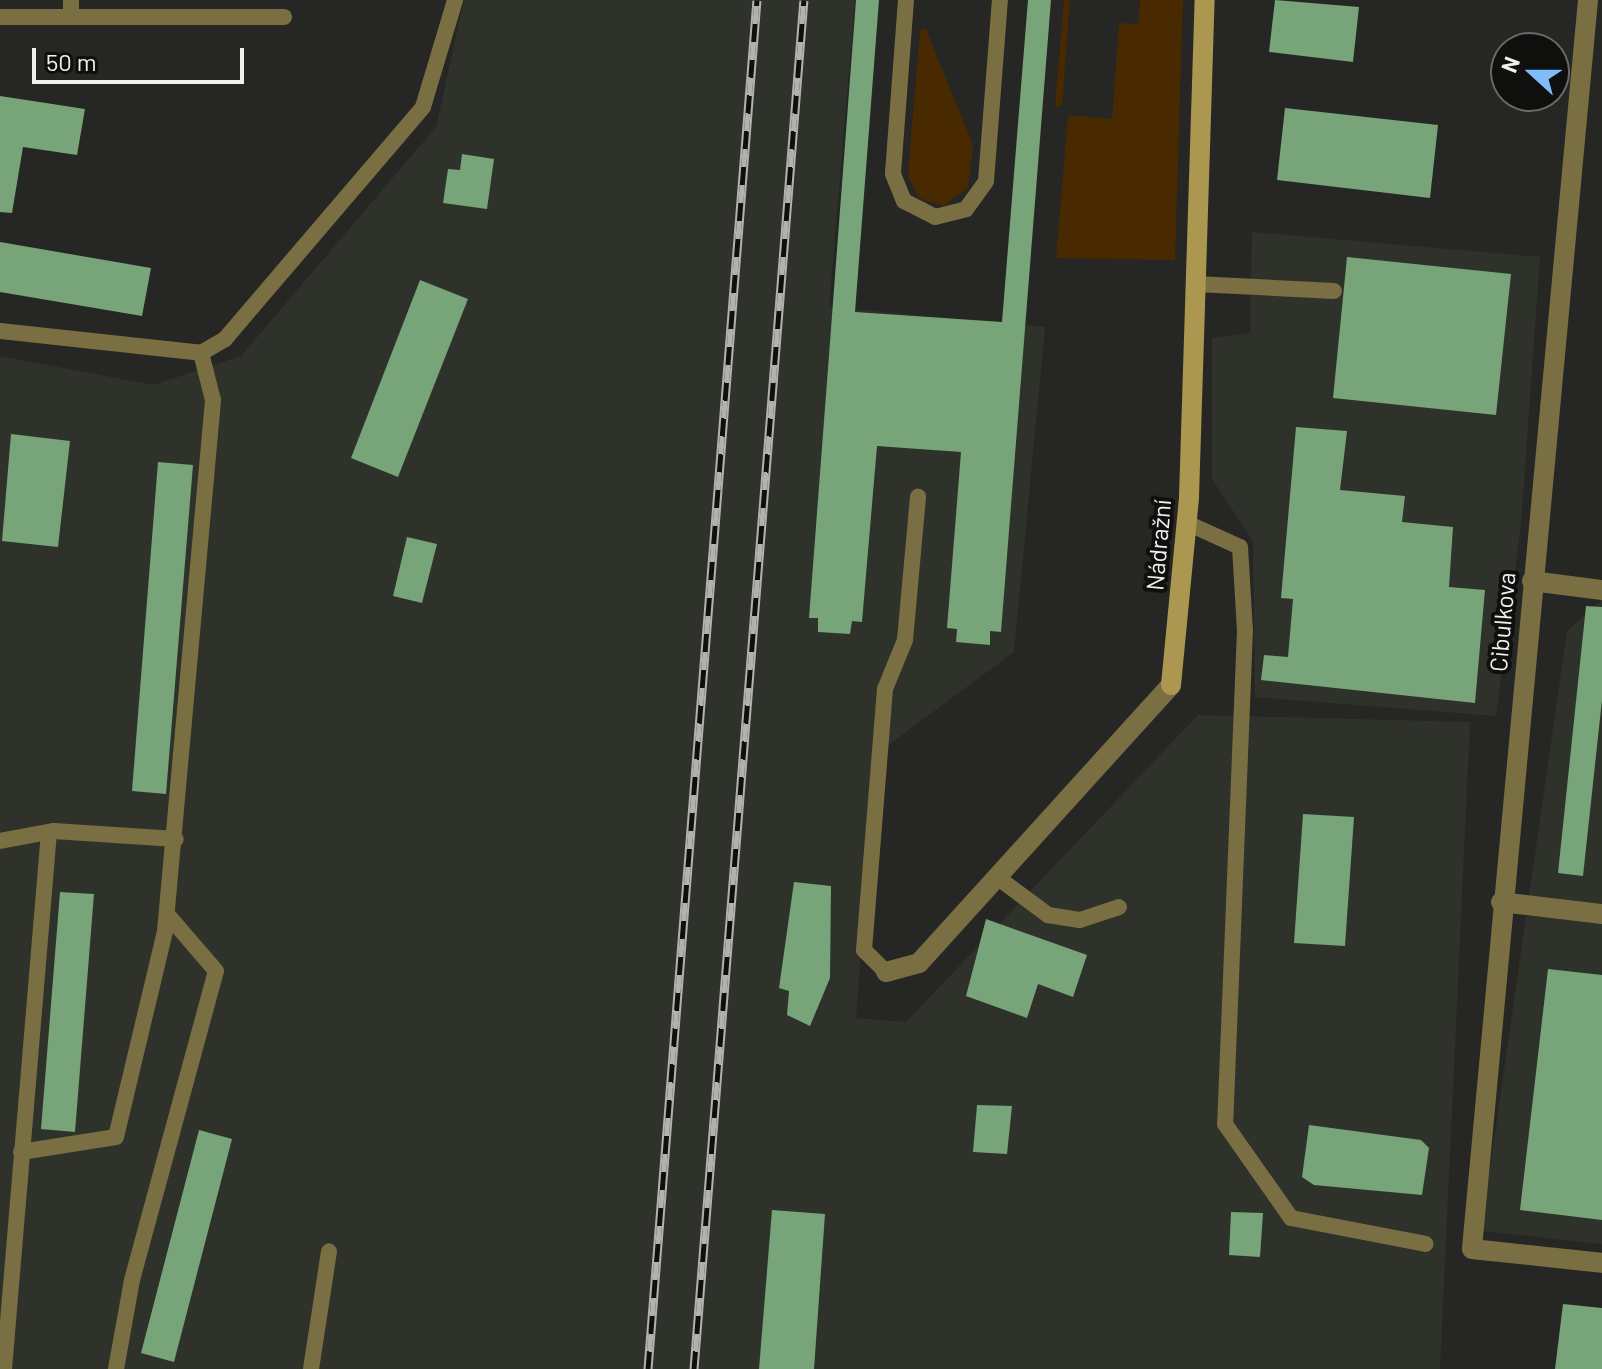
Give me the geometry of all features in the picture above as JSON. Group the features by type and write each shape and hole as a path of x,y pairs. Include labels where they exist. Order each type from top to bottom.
{"street":[{"name":"Nádražní","path":"886,972 919,963 1171,685 1187,523 1205,0"},
{"name":"Cibulkova","path":"1588,0 1501,902 1472,1249 1602,1263"},
{"path":"1532,581 1602,590"},
{"path":"1501,902 1602,914"}],"lane":[{"path":"0,331 201,353 225,339 423,107 455,0"},
{"path":"906,0 897,190 923,214 953,215 975,202 986,181 1000,0"},
{"path":"0,17 71,8 284,17"},
{"path":"1196,284 1334,291"},
{"path":"21,1152 116,1137 167,914 213,400 201,353"},
{"path":"886,972 864,950 885,689 905,640 918,497"},
{"path":"1187,523 1240,547 1245,630 1225,1124 1291,1218 1426,1244"},
{"path":"0,841 49,832 176,839"},
{"path":"4,1369 49,832"},
{"path":"997,877 1048,915 1080,920 1119,907"},
{"path":"116,1369 132,1280 216,971 167,914"},
{"path":"311,1369 329,1251"}],"shaded area":[{"path":"464,0 855,0 829,307 1045,327 1014,652 876,754 856,1018 906,1022 1198,715 1470,722 1440,1369 0,1369 0,356 153,385 241,356 436,127"},
{"path":"1064,0 1070,0 1062,106 1055,106"},
{"path":"1140,0 1183,0 1175,260 1056,258 1068,115 1112,119 1119,23 1138,24"},
{"path":"926,29 973,145 968,188 943,206 919,198 908,176 920,30"},
{"path":"1252,232 1540,257 1521,524 1496,716 1255,697 1253,541 1212,479 1212,338 1250,333"},
{"path":"1602,599 1602,1244 1481,1231 1567,631"}],"building":[{"path":"856,0 879,0 855,312 1002,322 1028,0 1051,0 1001,632 990,631 990,645 956,642 957,629 947,628 961,452 877,446 862,622 852,621 850,634 818,632 818,618 809,618"},
{"path":"1275,0 1359,7 1353,62 1269,52"},
{"path":"0,96 85,109 77,155 23,147 12,213 0,212"},
{"path":"1285,108 1438,125 1430,198 1277,180"},
{"path":"462,154 494,159 487,209 443,203 448,169 460,170"},
{"path":"0,242 151,268 142,316 0,292"},
{"path":"1347,257 1511,274 1496,415 1333,398"},
{"path":"420,280 468,299 398,477 351,458"},
{"path":"1296,427 1347,431 1340,490 1405,496 1402,522 1453,527 1449,587 1485,590 1475,703 1261,680 1264,655 1288,657 1293,599 1281,598"},
{"path":"11,434 70,441 58,547 2,541"},
{"path":"158,462 193,465 166,794 132,791"},
{"path":"407,537 437,544 422,603 393,596"},
{"path":"1586,606 1602,607 1602,700 1583,876 1558,873"},
{"path":"1303,814 1354,817 1345,946 1294,943"},
{"path":"794,882 831,886 830,978 810,1026 787,1015 789,991 779,988"},
{"path":"60,892 94,894 75,1132 41,1129"},
{"path":"986,919 1087,955 1073,997 1038,984 1027,1018 966,996"},
{"path":"1548,969 1602,975 1602,1220 1520,1210"},
{"path":"977,1105 1012,1106 1007,1154 973,1152"},
{"path":"1309,1125 1421,1140 1429,1148 1422,1195 1314,1185 1302,1177"},
{"path":"199,1130 232,1139 174,1362 141,1353"},
{"path":"772,1210 825,1214 814,1369 759,1369"},
{"path":"1231,1212 1263,1213 1260,1257 1229,1255"},
{"path":"1563,1304 1602,1308 1602,1369 1555,1369"}],"railway":[{"path":"648,1369 757,0"},
{"path":"694,1369 804,0"}]}
